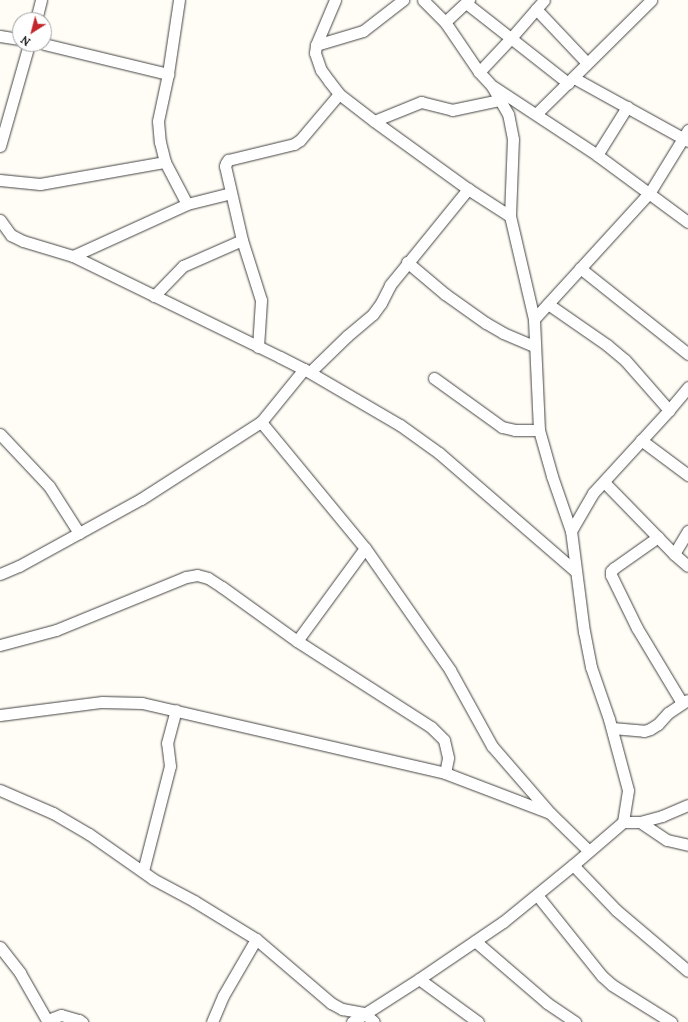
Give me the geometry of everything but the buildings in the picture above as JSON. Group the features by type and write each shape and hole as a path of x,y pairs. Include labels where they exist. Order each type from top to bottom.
{"street":[{"path":"38,12 41,0"},
{"path":"179,0 168,74 158,121 160,142 165,162 187,204"},
{"path":"335,0 316,45 315,53 321,70 339,94 468,189 510,216"},
{"path":"316,45 363,31 403,0"},
{"path":"423,0 445,22 479,72 492,86 508,114 514,138 510,216 534,319 534,346 539,430 552,476 571,531 575,571 591,667 612,728 628,790 623,822"},
{"path":"479,72 544,0"},
{"path":"536,114 651,0"},
{"path":"445,22 468,2 511,38 571,80 686,137 650,192 534,319"},
{"path":"536,9 587,63"},
{"path":"0,36 12,38"},
{"path":"52,46 168,74"},
{"path":"0,146 27,52"},
{"path":"492,86 597,155 650,192 688,222"},
{"path":"258,347 262,300 242,240 231,193 226,163 228,160 294,144 300,140 339,94"},
{"path":"374,121 421,102 452,110 500,100"},
{"path":"597,155 628,107"},
{"path":"0,180 40,184 165,162"},
{"path":"0,574 19,566 153,492 261,422 307,370 373,314 390,285 407,262 468,189"},
{"path":"73,256 187,204 231,193"},
{"path":"0,220 12,235 23,241 73,256 307,370 400,425 439,453 575,571"},
{"path":"154,296 183,266 242,240"},
{"path":"407,262 445,294 486,323 513,338 534,346"},
{"path":"580,268 688,354"},
{"path":"548,304 613,350 624,360 669,410"},
{"path":"434,378 502,427 515,430 539,430"},
{"path":"571,531 585,504 688,387"},
{"path":"261,422 365,548 450,670 492,746 550,813 588,851"},
{"path":"0,434 48,486 79,533"},
{"path":"641,440 688,475"},
{"path":"604,482 674,554 688,566"},
{"path":"674,554 688,530"},
{"path":"612,728 644,731 650,729 658,724 668,712 685,701 637,628 611,575 611,571 614,568 658,537"},
{"path":"297,641 365,548"},
{"path":"0,645 56,630 186,577 197,575 208,578 297,641 431,727 444,740 448,758 445,773"},
{"path":"0,716 102,702 142,703 445,773 550,813"},
{"path":"143,871 170,766 167,743 176,710"},
{"path":"0,790 25,799 89,834 143,871 256,939 327,1000 342,1009 364,1013 374,1022"},
{"path":"352,1022 475,942 537,895 623,822 640,822 662,816 688,805"},
{"path":"640,822 667,840 688,845"},
{"path":"573,865 616,910 688,971"},
{"path":"537,895 602,976 612,986 671,1022"},
{"path":"212,1022 223,996 256,939"},
{"path":"475,942 547,1003 575,1022"},
{"path":"0,947 20,973 48,1021 61,1015 80,1020 82,1022"},
{"path":"419,979 478,1022"}]}
